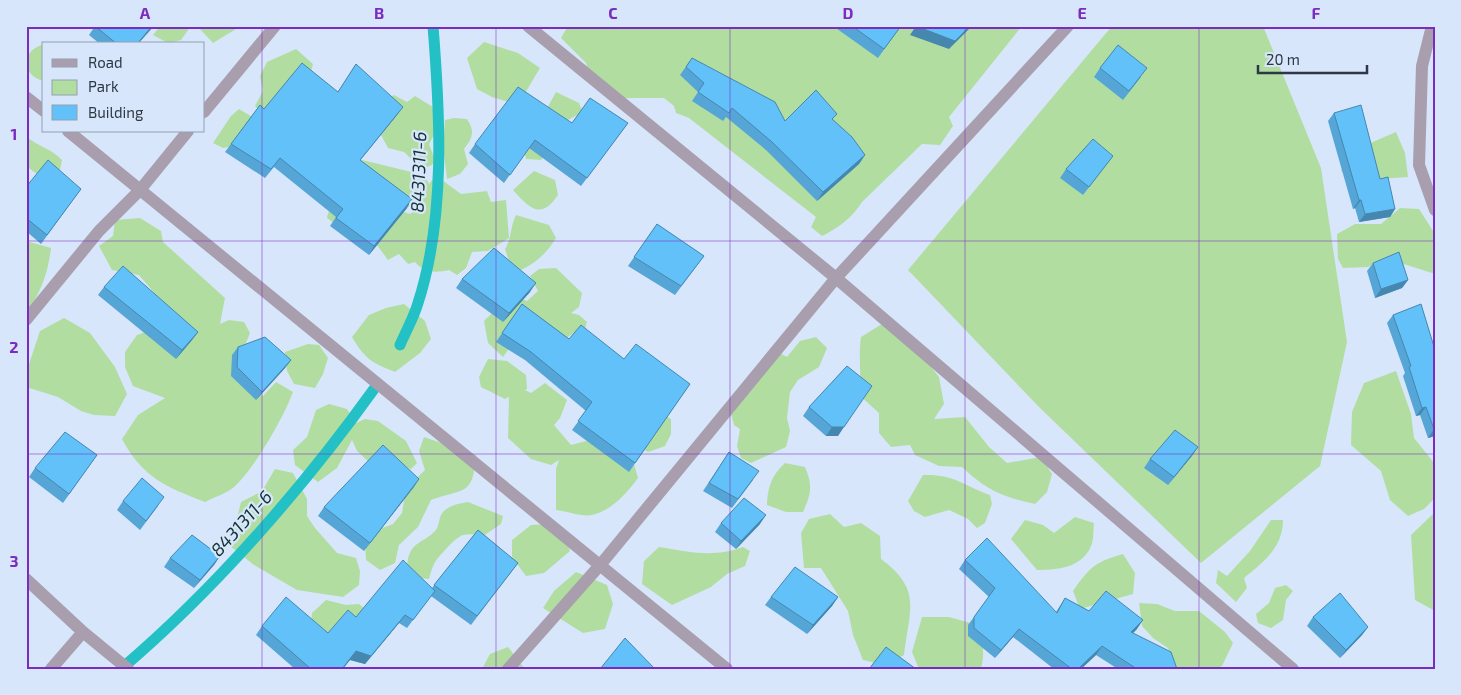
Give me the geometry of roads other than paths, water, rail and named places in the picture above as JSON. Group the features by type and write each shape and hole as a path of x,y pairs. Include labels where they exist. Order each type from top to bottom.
{"street":[{"path":"205,111 275,26"},
{"path":"528,26 836,278 1294,669"},
{"path":"508,669 601,564 836,278 1068,26"},
{"path":"1432,26 1422,66 1419,165 1435,210"},
{"path":"26,97 42,109"},
{"path":"69,132 601,564 727,669"},
{"path":"26,320 99,231 140,190 187,132"},
{"path":"26,579 82,632 128,669"},
{"path":"51,669 82,632"}],"waterway":[{"name":"8431311-6","path":"400,345 416,308 427,270 437,201 439,130 433,26"},
{"name":"8431311-6","path":"121,669 190,606 256,536 318,463 374,389"}]}
